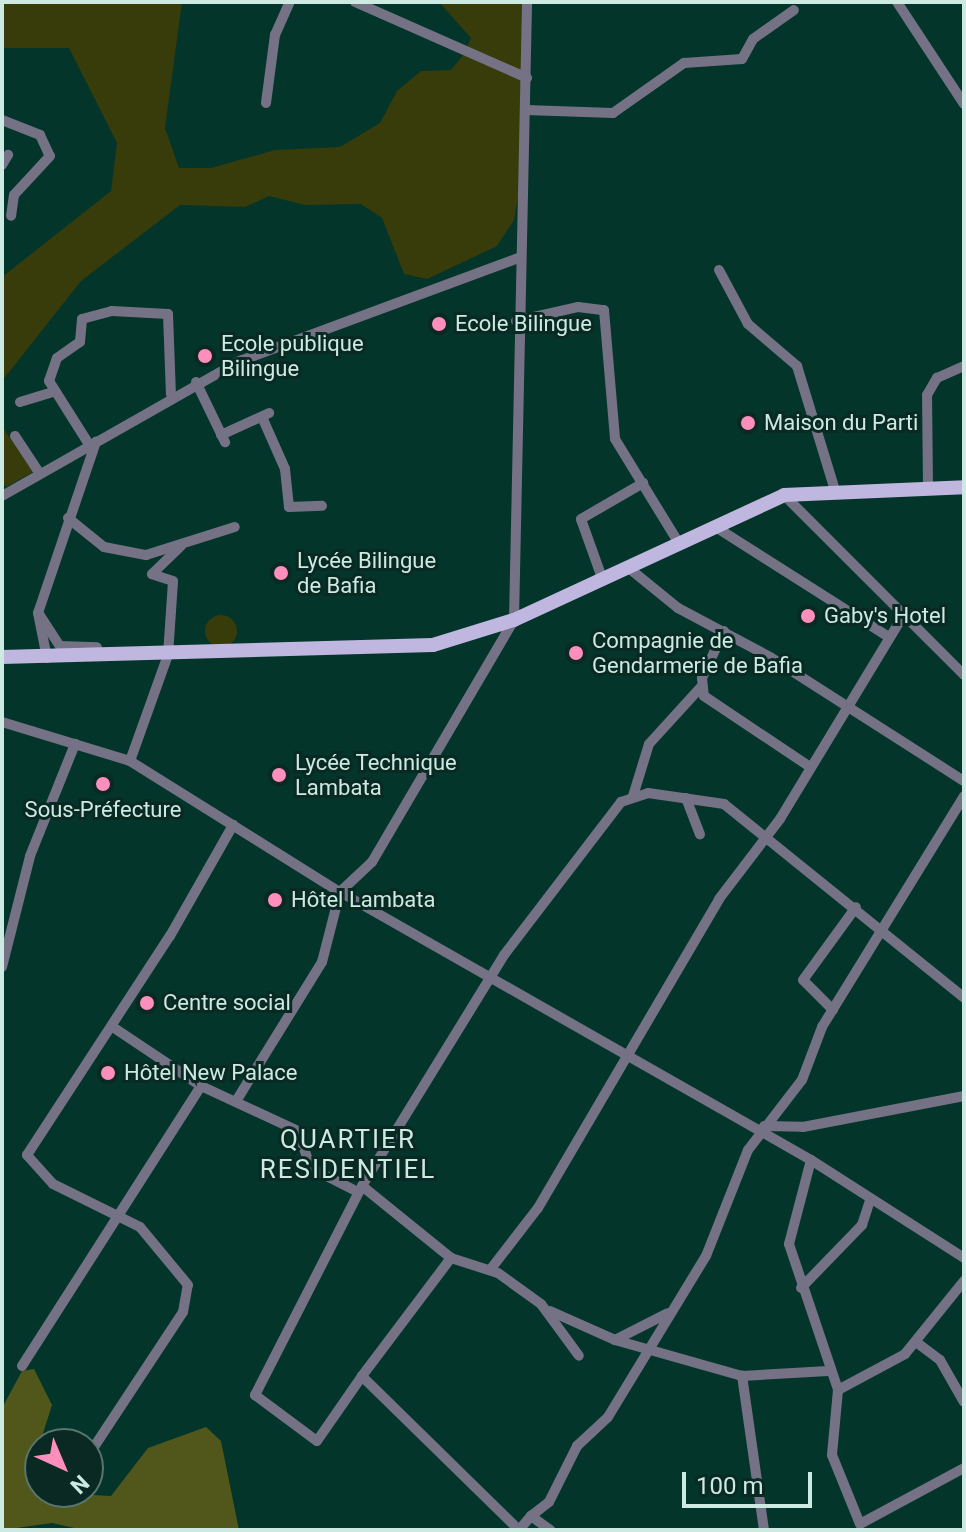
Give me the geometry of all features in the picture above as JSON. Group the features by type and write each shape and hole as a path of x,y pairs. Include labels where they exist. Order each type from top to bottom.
{"main road":[{"path":"2,657 408,649 514,620 601,575 630,569 784,495 834,487 964,487"}],"street":[{"path":"266,103 275,35 290,2"},
{"path":"355,2 527,78"},
{"path":"238,1098 322,962 340,892 372,862 514,620 516,321 526,110 527,2"},
{"path":"897,2 964,104"},
{"path":"526,110 613,113 684,63 742,59 753,39 794,10"},
{"path":"2,120 40,135 50,156 14,195 11,216"},
{"path":"2,165 8,155"},
{"path":"2,496 196,382 518,258"},
{"path":"719,270 748,324 797,366 834,487"},
{"path":"516,321 578,307 604,310 615,439 680,545"},
{"path":"93,444 49,381 57,358 80,342 82,319 112,311 168,314 171,394"},
{"path":"928,487 927,395 937,378 964,366"},
{"path":"196,382 223,438 266,415 285,469 289,507 322,506"},
{"path":"20,402 55,391"},
{"path":"15,436 40,474"},
{"path":"47,658 38,613 93,444"},
{"path":"601,575 581,519 643,483"},
{"path":"784,495 964,675"},
{"path":"68,518 122,552 146,555 235,527"},
{"path":"714,526 889,637"},
{"path":"130,761 168,655 173,581 152,574 181,546"},
{"path":"630,569 678,608 724,631 964,781"},
{"path":"38,613 60,646 97,647"},
{"path":"490,1270 538,1208 719,899 769,834 905,613"},
{"path":"451,1258 317,1441 255,1395 360,1189 527,922 633,796 649,744 700,688 724,631"},
{"path":"700,688 810,767"},
{"path":"2,722 130,761 340,892 761,1130 964,1258"},
{"path":"2,967 30,856 75,744"},
{"path":"633,796 686,798 724,804 769,834 884,927 964,998"},
{"path":"362,1376 520,1530 531,1516 549,1502 577,1446 608,1417 706,1256 761,1130 808,1069 833,1010 964,796"},
{"path":"686,798 700,834"},
{"path":"104,1431 190,1293 149,1236 120,1215 103,1213 46,1179 27,1155 113,1027 233,825"},
{"path":"833,1010 803,980 856,907"},
{"path":"113,1027 201,1086 238,1098 298,1131 311,1168 360,1189 451,1258 490,1270 548,1311 645,1354 742,1376 828,1371"},
{"path":"22,1366 201,1086"},
{"path":"761,1130 803,1127 964,1096"},
{"path":"811,1160 789,1231 801,1288 828,1371 838,1390 832,1455 863,1528 964,1468"},
{"path":"801,1288 854,1235 870,1201"},
{"path":"103,1213 106,1232"},
{"path":"838,1390 892,1364 916,1342 964,1281"},
{"path":"548,1311 579,1356"},
{"path":"615,1340 670,1312"},
{"path":"916,1342 940,1360 964,1402"},
{"path":"742,1376 764,1530"},
{"path":"531,1516 550,1530"}],"green space":[{"path":"2,2 182,2 165,128 179,168 211,168 275,150 340,147 380,123 397,91 421,71 451,70 464,54 471,38 439,2 523,2 523,167 514,220 497,246 427,279 404,274 382,218 361,204 305,205 269,196 245,207 180,205 81,281 2,381 2,277 111,191 117,143 69,48 2,48"},
{"path":"2,426 33,472 6,487 2,482"},
{"path":"221,615 232,620 237,631 232,642 221,647 210,642 205,631 210,620"},
{"path":"34,1369 52,1405 45,1428 24,1428 24,1508 104,1508 104,1496 111,1496 148,1448 206,1427 221,1441 239,1530 83,1530 52,1523 2,1530 2,1408 22,1371"}],"place":[{"name":"Ecole Bilingue","path":"439,324"},
{"name":"Ecole publique Bilingue","path":"205,356"},
{"name":"Maison du Parti","path":"748,423"},
{"name":"Lycée Bilingue de Bafia","path":"281,573"},
{"name":"Gaby's Hotel","path":"808,616"},
{"name":"Compagnie de Gendarmerie de Bafia","path":"576,653"},
{"name":"Lycée Technique Lambata","path":"279,775"},
{"name":"Sous-Préfecture","path":"103,784"},
{"name":"Hôtel Lambata","path":"275,900"},
{"name":"Centre social","path":"147,1003"},
{"name":"Hôtel New Palace","path":"108,1073"}],"district":[{"name":"QUARTIER RESIDENTIEL","path":"348,1155"}]}
